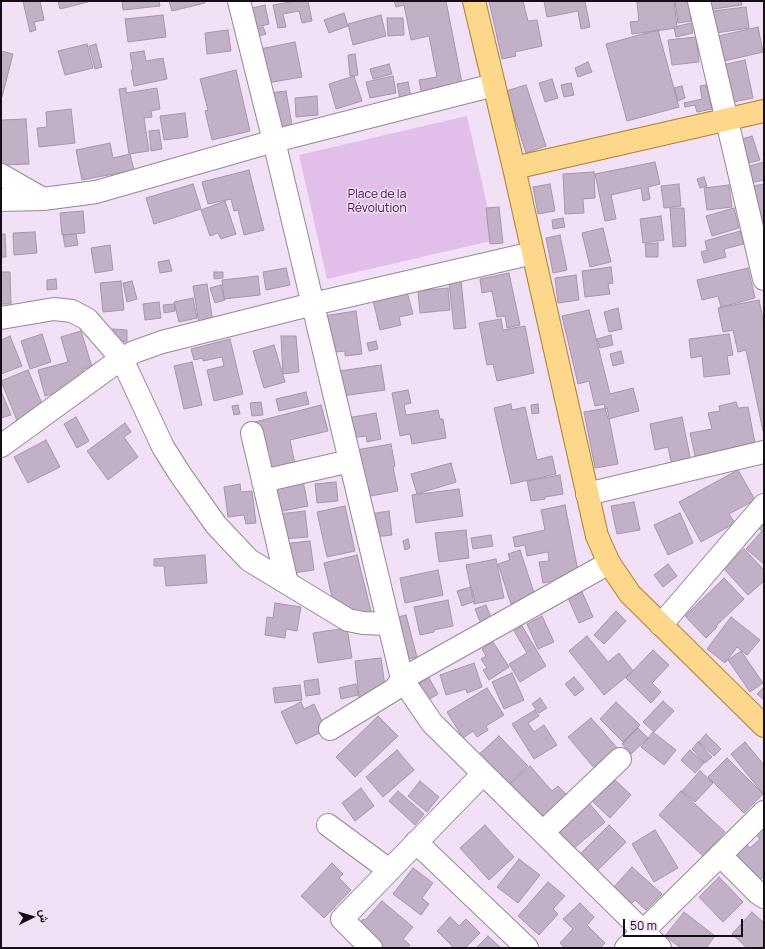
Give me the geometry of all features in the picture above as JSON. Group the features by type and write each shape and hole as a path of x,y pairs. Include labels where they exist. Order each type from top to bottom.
{"main road":[{"path":"474,1 514,168 597,536 609,563 630,594 764,726"},
{"path":"514,168 764,111"}],"street":[{"path":"239,1 274,141 402,679 432,723 660,948"},
{"path":"699,1 764,279"},
{"path":"1,200 43,199 96,192 274,141 494,85"},
{"path":"1,175 43,199"},
{"path":"1,446 122,359 134,352 162,342 313,304 533,254"},
{"path":"1,318 54,309 72,310 88,320 122,359 162,447 216,525 249,560 348,620 363,623 389,624"},
{"path":"252,433 287,583"},
{"path":"587,494 764,452"},
{"path":"263,482 350,461"},
{"path":"661,625 764,505"},
{"path":"330,729 395,689 402,679 609,563"},
{"path":"543,832 620,759"},
{"path":"371,948 342,919 483,774"},
{"path":"626,948 764,812"},
{"path":"328,825 389,870"},
{"path":"416,842 527,948"},
{"path":"720,855 758,893 764,897"}],"green space":[{"name":"Place de la Révolution","path":"467,116 495,240 327,279 299,155"}],"building":[{"path":"23,1 40,1 44,20 34,22 36,30 30,32"},
{"path":"58,1 88,1 88,2 60,9"},
{"path":"122,1 159,1 160,6 123,10"},
{"path":"169,1 205,1 205,3 172,11"},
{"path":"297,1 308,1 312,21 302,23 299,11 283,14 286,27 278,28 273,5"},
{"path":"394,1 446,1 463,88 422,96 419,80 437,77 429,36 411,40 404,5 396,7"},
{"path":"489,1 523,1 528,21 537,20 542,46 515,52 516,56 502,59"},
{"path":"544,1 585,1 590,27 581,29 578,11 547,17"},
{"path":"674,1 677,28 632,34 630,22 639,21 637,2"},
{"path":"675,1 688,1 691,21 678,23"},
{"path":"706,1 741,1 742,5 707,10"},
{"path":"265,5 269,24 252,28 248,9"},
{"path":"746,7 749,28 716,33 713,11"},
{"path":"344,13 348,26 329,33 324,20"},
{"path":"163,15 166,37 128,42 125,19"},
{"path":"381,15 386,36 353,45 348,24"},
{"path":"387,18 403,18 404,35 388,36"},
{"path":"691,23 693,33 676,37 674,27"},
{"path":"263,27 266,34 255,37 253,30"},
{"path":"758,27 763,52 720,62 714,37"},
{"path":"228,30 231,51 207,54 205,33"},
{"path":"658,30 679,107 627,121 606,44"},
{"path":"696,37 699,62 672,65 668,40"},
{"path":"295,42 302,77 267,83 260,49"},
{"path":"87,44 93,68 65,75 58,51"},
{"path":"96,44 102,67 95,69 89,46"},
{"path":"1,51 13,54 2,97 1,97"},
{"path":"144,51 146,61 163,58 167,79 134,86 130,53"},
{"path":"355,54 358,75 350,76 348,55"},
{"path":"745,60 753,98 729,103 722,65"},
{"path":"588,62 592,72 578,77 575,68"},
{"path":"389,64 392,74 373,79 370,69"},
{"path":"236,70 250,131 212,140 205,111 208,110 200,79"},
{"path":"354,76 362,101 336,109 329,84"},
{"path":"393,76 396,93 370,98 366,82"},
{"path":"552,79 558,98 545,102 539,83"},
{"path":"408,82 412,102 401,104 397,84"},
{"path":"571,83 574,95 564,97 561,85"},
{"path":"526,85 546,146 526,153 506,91"},
{"path":"706,85 712,109 697,112 695,105 685,107 684,103 702,99 700,86"},
{"path":"682,86 685,98 678,101 674,88"},
{"path":"126,88 126,93 157,88 160,109 151,111 152,117 144,118 149,151 129,154 119,89"},
{"path":"286,91 293,131 276,133 270,93"},
{"path":"317,96 318,115 296,117 295,98"},
{"path":"71,109 75,143 39,147 37,128 47,127 46,112"},
{"path":"185,113 188,137 164,140 160,116"},
{"path":"26,119 29,164 1,165 1,120"},
{"path":"159,130 162,149 151,151 149,131"},
{"path":"752,136 760,160 749,163 742,139"},
{"path":"110,143 113,158 130,154 134,170 82,180 76,150"},
{"path":"655,162 660,184 648,187 650,199 643,201 641,188 611,195 616,219 605,221 595,174"},
{"path":"764,162 764,180 750,183 746,167"},
{"path":"249,170 264,230 244,235 238,210 234,211 231,199 208,204 202,182"},
{"path":"594,172 595,198 583,199 584,213 565,214 563,174"},
{"path":"704,177 707,186 700,188 697,179"},
{"path":"193,184 201,209 154,224 146,198"},
{"path":"550,184 555,211 538,214 533,187"},
{"path":"679,184 681,206 664,208 661,186"},
{"path":"764,184 764,234 753,186"},
{"path":"729,185 732,207 707,210 704,188"},
{"path":"225,201 236,234 221,239 218,233 210,236 201,210"},
{"path":"499,207 503,243 490,244 486,208"},
{"path":"670,208 684,208 686,246 673,247"},
{"path":"734,208 739,228 712,236 706,216"},
{"path":"83,211 85,233 62,235 60,213"},
{"path":"661,216 664,240 643,243 640,219"},
{"path":"563,218 565,227 553,229 552,220"},
{"path":"603,228 611,262 590,267 582,233"},
{"path":"740,231 744,244 724,249 726,257 704,263 701,252 707,250 705,241"},
{"path":"35,232 37,253 14,255 13,233"},
{"path":"1,234 5,234 6,257 1,257"},
{"path":"76,234 78,245 65,247 63,235"},
{"path":"560,235 567,270 553,273 546,238"},
{"path":"658,243 658,257 646,257 645,244"},
{"path":"110,245 113,270 95,273 91,248"},
{"path":"169,260 172,271 160,273 158,262"},
{"path":"611,267 613,283 608,284 610,294 585,297 582,271"},
{"path":"286,268 290,285 266,290 263,272"},
{"path":"748,268 755,298 721,307 718,296 702,300 697,280"},
{"path":"1,272 10,272 11,304 1,304"},
{"path":"214,272 223,272 223,278 214,279"},
{"path":"509,273 520,325 507,328 505,316 497,317 492,291 482,293 480,279"},
{"path":"576,275 579,300 558,303 555,278"},
{"path":"258,276 260,295 224,299 222,280"},
{"path":"56,279 57,289 47,290 47,280"},
{"path":"121,281 124,310 103,312 100,283"},
{"path":"132,281 137,299 127,302 123,283"},
{"path":"461,281 466,328 454,329 449,282"},
{"path":"207,284 213,322 199,324 193,286"},
{"path":"221,285 225,300 215,303 210,288"},
{"path":"448,288 450,310 420,313 418,291"},
{"path":"407,292 413,314 399,317 401,325 380,330 373,300"},
{"path":"193,298 197,318 179,322 174,302"},
{"path":"759,300 764,324 764,431 746,350 738,352 733,330 723,332 718,308"},
{"path":"159,302 161,318 145,320 143,304"},
{"path":"174,304 175,311 164,313 163,305"},
{"path":"618,308 622,329 609,332 604,312"},
{"path":"589,310 610,394 633,388 639,411 608,419 604,404 595,406 589,381 578,384 562,316"},
{"path":"356,311 362,354 345,356 345,351 336,352 334,342 327,343 323,316"},
{"path":"501,319 503,330 525,326 534,373 497,381 493,364 487,365 479,323"},
{"path":"113,329 127,330 127,342 112,341"},
{"path":"81,331 92,367 83,369 85,375 74,378 77,386 45,396 38,370 68,362 61,337"},
{"path":"42,334 51,362 30,369 21,341"},
{"path":"729,334 733,355 727,356 730,374 704,377 702,356 691,358 689,339"},
{"path":"611,335 613,345 600,348 597,339"},
{"path":"10,336 22,366 1,374 1,340"},
{"path":"281,336 296,336 299,372 283,374"},
{"path":"230,339 243,394 214,401 207,370 224,366 222,357 203,361 203,358 194,360 191,349"},
{"path":"376,341 378,349 369,351 367,343"},
{"path":"274,345 285,382 264,388 253,351"},
{"path":"621,351 624,363 613,366 610,354"},
{"path":"192,362 202,405 184,409 174,366"},
{"path":"381,365 385,390 342,396 339,371"},
{"path":"28,370 45,411 18,423 1,381"},
{"path":"408,390 411,403 404,405 406,415 438,410 440,419 443,419 446,438 412,444 410,434 400,436 392,393"},
{"path":"1,391 11,415 1,418"},
{"path":"306,392 309,404 279,411 276,399"},
{"path":"261,402 263,415 252,416 250,403"},
{"path":"736,402 738,408 748,407 755,443 695,456 690,433 712,429 708,413 720,411 719,406"},
{"path":"511,404 512,410 525,407 537,460 552,456 556,474 511,484 494,408"},
{"path":"538,404 539,413 532,414 531,405"},
{"path":"238,405 240,414 234,415 232,406"},
{"path":"321,405 328,431 290,440 296,469 268,476 251,423"},
{"path":"607,408 618,464 595,468 584,412"},
{"path":"376,413 381,439 367,442 366,436 351,438 347,418"},
{"path":"76,417 89,441 77,448 64,424"},
{"path":"682,417 691,462 672,466 668,447 655,450 650,424"},
{"path":"125,423 131,432 124,437 138,457 108,480 87,451"},
{"path":"46,440 60,467 28,483 14,457"},
{"path":"391,444 395,466 393,467 398,491 365,497 356,450"},
{"path":"451,463 456,482 417,494 411,474"},
{"path":"738,470 755,500 729,514 735,523 701,542 679,502"},
{"path":"560,475 563,494 531,501 527,481"},
{"path":"303,481 308,506 278,512 272,487"},
{"path":"336,482 338,501 317,503 315,484"},
{"path":"240,484 241,492 252,491 256,523 246,524 244,515 228,517 224,487"},
{"path":"459,489 463,516 416,523 412,495"},
{"path":"634,502 640,530 617,534 611,506"},
{"path":"565,505 579,576 543,583 539,562 549,561 548,552 527,556 525,545 515,547 513,537 545,530 541,510"},
{"path":"345,506 355,551 327,557 317,512"},
{"path":"305,511 308,537 282,539 279,514"},
{"path":"389,511 392,535 373,537 370,514"},
{"path":"680,513 693,543 668,555 654,525"},
{"path":"764,517 764,564 746,549 762,531 756,526"},
{"path":"466,530 469,558 439,562 435,533"},
{"path":"491,535 493,546 473,549 471,538"},
{"path":"408,539 410,548 405,550 403,541"},
{"path":"310,541 314,570 286,574 282,544"},
{"path":"744,549 764,570 764,581 748,595 723,568"},
{"path":"520,550 535,596 511,604 498,564 510,560 508,554"},
{"path":"205,555 207,583 166,586 164,566 154,566 154,559"},
{"path":"357,555 372,615 337,618 324,563"},
{"path":"496,559 504,598 474,604 466,565"},
{"path":"668,564 677,576 663,587 654,575"},
{"path":"438,570 443,595 405,603 400,578"},
{"path":"724,578 744,599 716,626 717,627 706,638 685,616"},
{"path":"471,587 475,601 462,606 457,591"},
{"path":"582,592 593,617 579,623 568,598"},
{"path":"448,600 453,626 420,635 414,607"},
{"path":"275,603 301,607 297,631 286,629 285,638 265,635 267,617 273,618"},
{"path":"486,605 492,620 481,624 475,609"},
{"path":"616,611 626,621 604,644 594,635"},
{"path":"406,615 417,657 404,660 394,618"},
{"path":"542,616 554,642 538,649 527,624"},
{"path":"731,617 760,640 747,655 737,647 725,663 707,649"},
{"path":"522,626 546,666 520,682 509,664 527,653 514,631"},
{"path":"347,628 352,658 318,663 313,633"},
{"path":"587,636 608,662 619,653 633,671 604,695 569,651"},
{"path":"493,642 509,667 489,680 483,670 487,668 481,659 486,656 482,649"},
{"path":"653,650 669,665 652,683 661,692 651,703 626,678"},
{"path":"741,651 763,683 750,692 728,660"},
{"path":"381,658 386,693 359,697 355,661"},
{"path":"474,663 482,687 467,693 466,689 446,695 440,675"},
{"path":"512,673 524,700 504,709 492,682"},
{"path":"574,677 584,689 575,696 565,684"},
{"path":"429,678 438,694 423,703 414,686"},
{"path":"318,679 320,694 306,696 304,681"},
{"path":"356,684 358,695 341,699 339,688"},
{"path":"300,685 302,700 275,703 273,688"},
{"path":"764,687 764,700 757,694"},
{"path":"487,688 504,715 486,726 488,730 477,737 473,731 463,738 447,712"},
{"path":"540,698 547,708 539,713 532,704"},
{"path":"663,701 674,711 654,732 643,722"},
{"path":"301,702 304,709 314,704 326,730 296,744 281,712"},
{"path":"616,702 640,725 623,742 600,719"},
{"path":"535,710 539,716 528,723 534,732 544,725 557,745 534,759 512,724"},
{"path":"378,716 398,736 355,777 336,757"},
{"path":"591,718 619,750 596,770 568,737"},
{"path":"638,728 648,738 631,754 622,744"},
{"path":"653,732 676,750 664,765 641,747"},
{"path":"706,734 721,749 714,756 699,742"},
{"path":"499,736 528,766 506,787 477,756"},
{"path":"698,742 712,757 705,763 692,749"},
{"path":"745,742 764,765 764,795 731,754"},
{"path":"397,750 414,770 383,797 366,777"},
{"path":"690,750 704,763 695,773 681,760"},
{"path":"727,758 763,794 744,813 708,777"},
{"path":"530,766 552,791 558,786 568,796 538,822 507,787"},
{"path":"700,771 713,783 695,802 682,791"},
{"path":"612,777 631,795 610,818 591,800"},
{"path":"420,781 439,797 427,812 408,796"},
{"path":"361,788 374,806 355,821 342,803"},
{"path":"398,791 424,814 415,825 389,801"},
{"path":"681,791 725,832 703,856 659,815"},
{"path":"589,803 605,822 573,849 558,830"},
{"path":"485,825 514,857 489,880 460,848"},
{"path":"609,825 626,842 593,875 576,858"},
{"path":"764,825 764,876 758,882 732,855 745,843 750,848 760,839 754,833"},
{"path":"655,830 678,868 654,882 632,844"},
{"path":"519,859 540,875 518,903 497,887"},
{"path":"332,863 343,874 339,878 351,890 324,918 301,896"},
{"path":"632,867 662,894 646,910 635,900 631,904 613,888"},
{"path":"413,868 433,883 422,898 429,904 421,915 393,894"},
{"path":"719,877 743,902 723,922 699,897"},
{"path":"548,882 565,896 553,909 558,914 539,935 518,916"},
{"path":"382,901 413,927 403,939 410,945 408,948 372,948 352,932"},
{"path":"580,903 594,917 587,925 605,943 600,948 565,948 560,943 573,929 563,919"},
{"path":"684,912 715,936 706,948 681,948 665,936"},
{"path":"752,912 764,923 764,945 761,948 747,948 732,934"},
{"path":"450,917 459,926 466,919 480,933 465,948 454,948 437,931"},
{"path":"488,936 501,948 476,948"}]}
